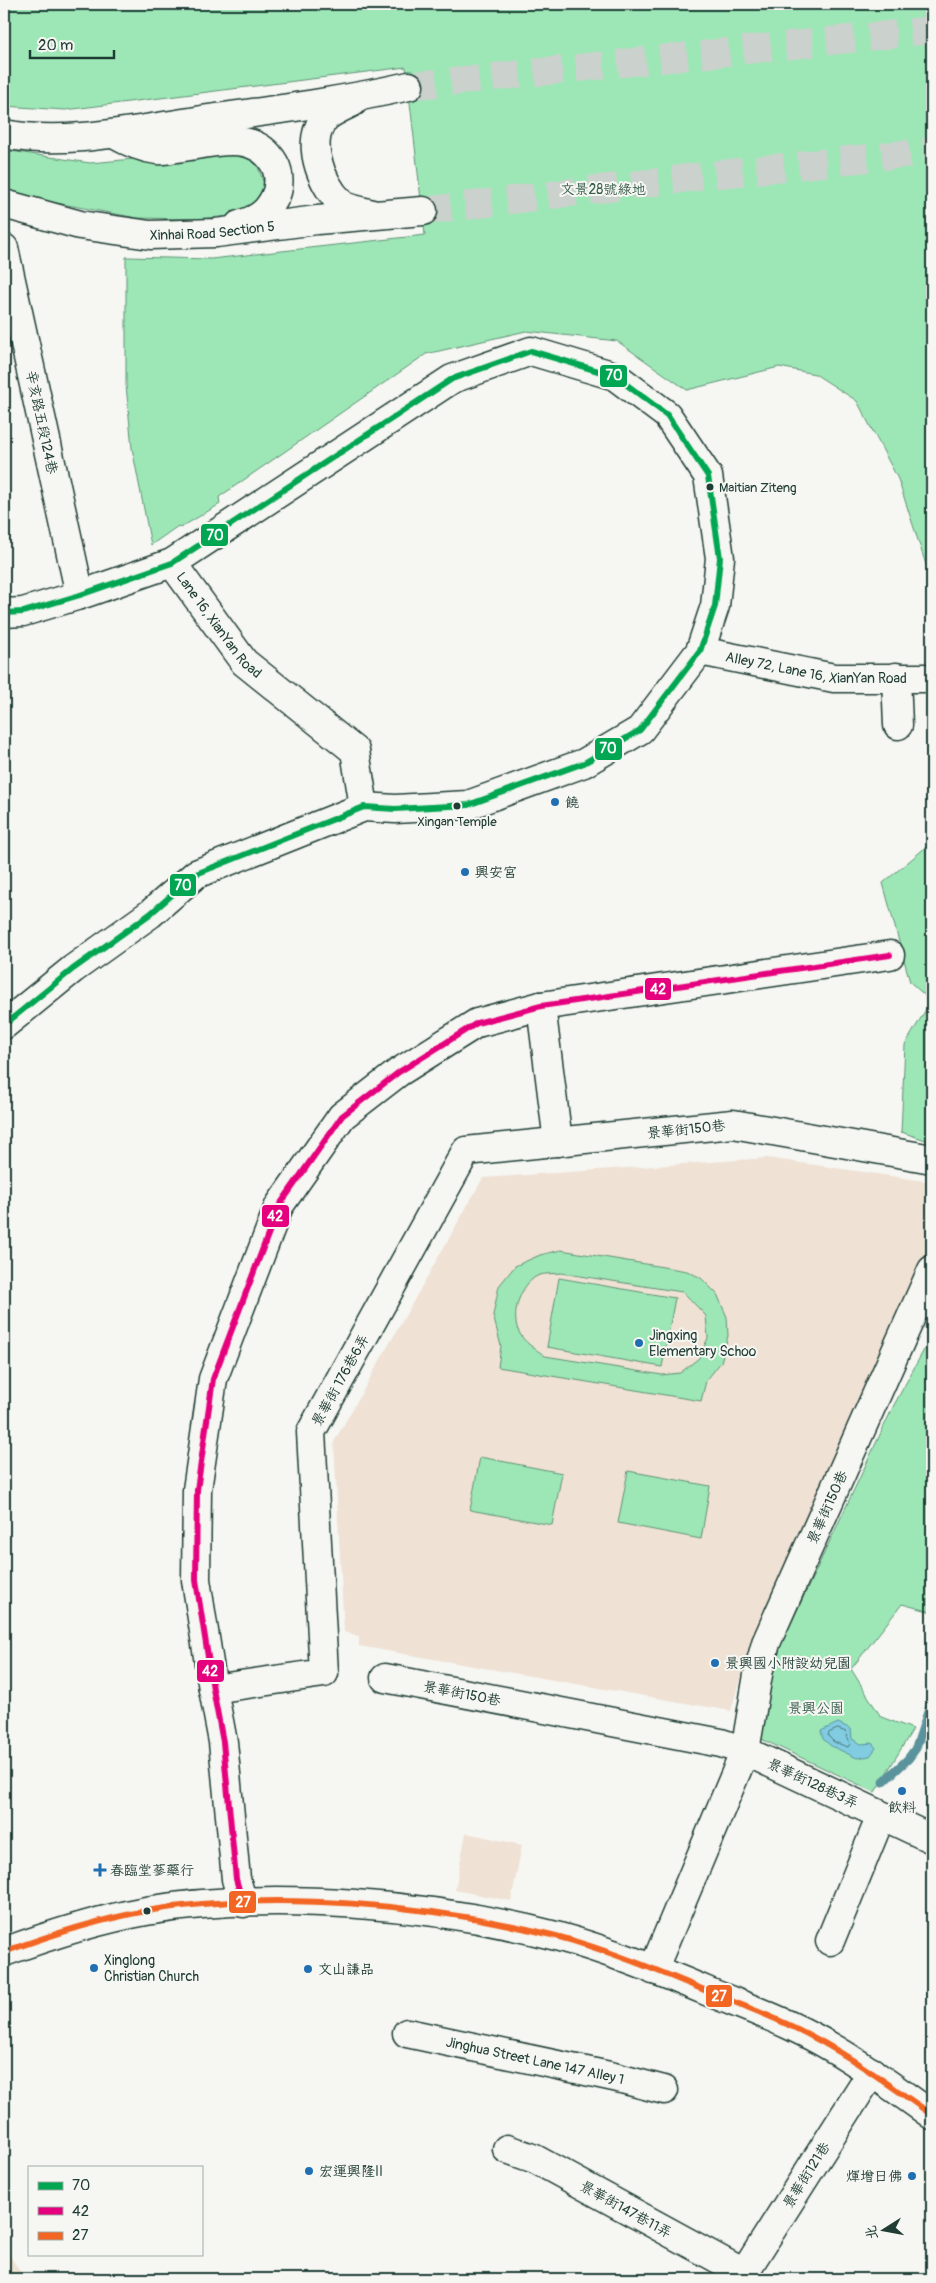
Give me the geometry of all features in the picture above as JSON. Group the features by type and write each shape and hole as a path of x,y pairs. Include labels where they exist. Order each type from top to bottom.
{"street":[{"path":"4,134 17,137 90,137 361,97 409,86"},
{"path":"361,97 326,118 319,133 315,158 322,176 341,204 378,216"},
{"path":"112,134 131,143 158,150 234,140 256,144 269,154 278,169 278,193 270,207 258,219 216,233"},
{"name":"Xinhai Road Section 5","path":"4,204 80,225 150,235 216,233 317,220 423,211"},
{"name":"辛亥路五段124巷","path":"4,248 80,595"},
{"name":"Lane 16, XianYan Road","path":"4,1025 73,969 150,914 196,874 364,807 395,809 468,805 584,763 640,730 700,651 715,606 720,558 708,476 667,415 615,376 531,351 452,380 172,563 244,662 355,751 364,807"},
{"path":"4,613 23,612 80,595 172,563"},
{"name":"Alley 72, Lane 16, XianYan Road","path":"700,651 834,678 932,678"},
{"path":"896,677 898,725"},
{"path":"243,1903 236,1879 224,1742 213,1689 196,1580 197,1490 213,1380 279,1206 342,1116 398,1072 478,1023 541,1006 890,954"},
{"path":"541,1006 558,1142"},
{"name":"景華街150巷","path":"558,1142 733,1124 932,1159"},
{"name":"景華街 176巷6弄","path":"213,1689 324,1673 310,1432 466,1151 558,1142"},
{"name":"景華街150巷","path":"653,1970 745,1751 759,1669 766,1643 932,1270"},
{"name":"景華街150巷","path":"385,1678 721,1744 745,1751"},
{"name":"景華街128巷3弄","path":"745,1751 932,1839"},
{"path":"830,1941 881,1816"},
{"path":"4,1952 69,1930 143,1912 243,1903 279,1901 367,1905 499,1923 558,1937 653,1970 792,2026 872,2072 932,2115"},
{"name":"Jinghua Street Lane 147 Alley 1","path":"407,2033 605,2075 664,2090"},
{"name":"景華街121巷","path":"743,2276 872,2072"},
{"name":"景華街147巷11弄","path":"507,2149 535,2159 743,2276"}],"shaded area":[{"name":"Jingxing Elementary Schoo","path":"767,1158 931,1182 932,1244 744,1664 731,1711 359,1646 359,1636 344,1632 334,1442 483,1178"},
{"path":"466,1833 522,1845 511,1901 455,1890"},
{"path":"4,2247 25,2279 4,2279"}],"green space":[{"name":"文景28號綠地","path":"4,4 932,4 932,583 898,479 857,401 815,374 779,367 687,390 617,341 526,331 426,354 219,497 220,504 180,528 178,526 151,545 132,448 126,385 126,257 211,259 425,235 406,67 65,110 4,106"},
{"path":"4,150 90,163 231,150 256,161 264,184 256,206 241,215 198,219 137,218 30,198 4,189"},
{"path":"932,842 932,1142 901,1132 905,1045 931,1001 910,982 883,883"},
{"path":"561,1250 687,1271 701,1278 717,1294 727,1317 728,1336 721,1362 706,1381 701,1401 498,1367 501,1346 493,1315 499,1286 515,1266 540,1255","holes":["561,1273 682,1292 706,1316 708,1338 699,1358 680,1373 662,1375 545,1356 530,1346 516,1325 516,1309 521,1293 531,1280 542,1274"]},
{"path":"559,1278 675,1298 662,1367 547,1347"},
{"name":"景興公園","path":"932,1335 932,1612 902,1604 851,1669 881,1717 913,1729 875,1792 755,1736 783,1633 786,1634 894,1405"},
{"path":"480,1457 562,1473 552,1525 470,1510"},
{"path":"628,1471 710,1486 701,1539 618,1523"}],"water":[{"path":"838,1723 851,1729 852,1739 861,1744 872,1743 876,1748 870,1756 857,1758 831,1746 823,1739 821,1731"}],"waterway":[{"path":"883,1782 908,1759 916,1748 932,1700"}],"tunnel":[{"path":"409,86 932,30"},
{"path":"423,211 720,174 932,151"}],"transit line":[{"name":"70","path":"4,613 23,612 80,595 172,563 452,379 531,351 615,376 667,415 708,476 720,558 715,606 700,651 640,730 584,763 468,805 395,809 364,807 196,874 150,914 73,969 4,1025"},
{"name":"42","path":"243,1903 236,1879 223,1742 196,1580 197,1490 213,1379 279,1206 342,1116 399,1072 477,1023 541,1006 890,955"},
{"name":"27","path":"4,1952 92,1923 146,1911 195,1905 299,1901 405,1908 457,1916 556,1936 614,1954 771,2017 828,2045 932,2115"}],"place":[{"name":"Maitian Ziteng","path":"710,487"},
{"name":"饒","path":"555,802"},
{"name":"Xingan Temple","path":"457,806"},
{"name":"興安宮","path":"465,872"},
{"name":"Jingxing Elementary Schoo","path":"639,1343"},
{"name":"景興國小附設幼兒園","path":"715,1663"},
{"name":"飲料","path":"902,1791"},
{"name":"春臨堂蔘藥行","path":"100,1870"},
{"name":"Xinglong Christian Church","path":"94,1968"},
{"name":"文山謙品","path":"308,1969"},
{"name":"宏運興隆II","path":"309,2171"},
{"name":"煇增日佛","path":"912,2176"}]}
